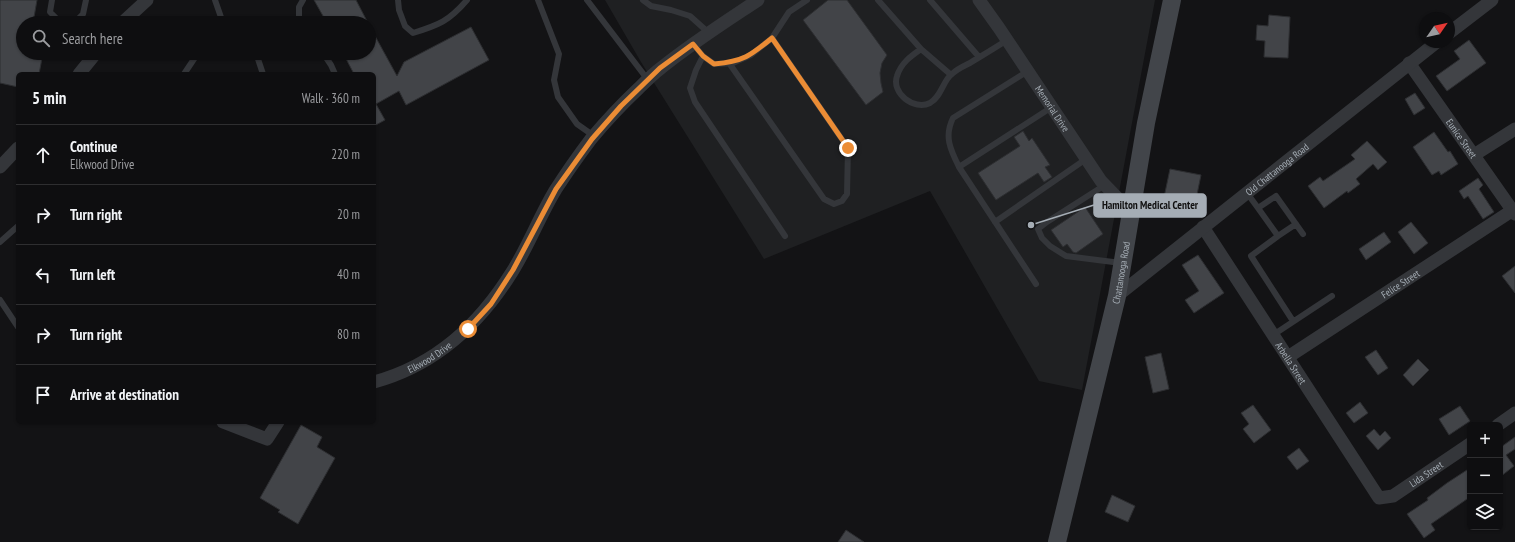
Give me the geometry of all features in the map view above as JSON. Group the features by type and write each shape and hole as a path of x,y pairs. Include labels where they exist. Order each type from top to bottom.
{"main road":[{"name":"Chattanooga Road","path":"1057,542 1117,296 1146,123 1172,0"}],"street":[{"path":"130,16 147,0"},
{"name":"Elkwood Drive","path":"376,381 404,372 425,362 468,329 491,304 513,270 556,189 594,136 621,106 660,68 758,0"},
{"path":"1455,28 1492,0"},
{"name":"Memorial Drive","path":"985,3 1007,40 1086,159 1105,185 1132,212"},
{"name":"Old Chattanooga Road","path":"1117,296 1429,48"},
{"path":"81,72 90,60"},
{"name":"Eunice Street","path":"1409,63 1514,212"},
{"path":"1474,155 1515,129"},
{"path":"0,167 16,150"},
{"name":"Felice Street","path":"1288,358 1514,212"},
{"name":"Arbella Street","path":"1204,227 1379,498"},
{"path":"1502,422 1515,413"},
{"path":"229,424 267,439 277,424"},
{"name":"Lida Street","path":"1379,498 1392,496 1467,446"}],"lane":[{"path":"52,0 50,12 54,16"},
{"path":"81,16 83,14 86,0"},
{"path":"215,0 221,16"},
{"path":"299,16 299,7 303,0"},
{"path":"398,0 399,10 405,26 414,33 436,26 455,14 468,0"},
{"path":"538,0 558,54 554,80 558,98 577,124 594,136"},
{"path":"587,0 648,80"},
{"path":"643,0 651,6 690,16 709,33"},
{"path":"693,44 703,56 714,64 729,63 751,55 772,38 789,12 807,0"},
{"path":"878,0 921,49 950,74"},
{"path":"930,0 979,57"},
{"path":"729,63 824,199 834,204 842,201 847,194 848,148 772,38"},
{"path":"921,49 908,59 900,68 896,78 897,88 905,99 915,105 928,103 936,98 950,74 1007,40"},
{"path":"703,56 696,70 690,88 695,102 785,236"},
{"path":"185,72 193,60"},
{"path":"258,60 262,72"},
{"path":"328,60 334,72"},
{"path":"1028,71 954,118 948,127 948,141 958,167 1036,284"},
{"path":"958,167 1052,107"},
{"path":"995,222 1086,159"},
{"path":"1105,185 1038,229 1042,238 1050,246 1066,256 1122,264"},
{"path":"1247,192 1278,236"},
{"path":"1258,208 1276,196 1303,234"},
{"path":"1293,321 1251,256 1296,224"},
{"path":"0,242 16,228"},
{"path":"1273,335 1332,296"},
{"path":"0,300 16,324"}],"shaded area":[{"path":"605,0 1155,0 1082,390 1039,381 930,191 764,259 641,62"}],"building":[{"path":"0,0 37,0 34,16 16,16 16,60 42,60 39,72 16,72 16,87 0,83"},
{"path":"314,0 356,0 364,16 323,16"},
{"path":"828,0 847,0 887,55 882,63 880,73 883,92 866,105 803,20"},
{"path":"1269,15 1290,17 1288,58 1264,57 1265,41 1256,40 1257,25 1268,26"},
{"path":"471,27 489,60 406,105 399,91 376,104 376,72 353,72 347,60 376,60 376,38 397,76 404,62"},
{"path":"1469,40 1486,63 1447,91 1436,76 1460,59 1454,51"},
{"path":"1415,93 1425,108 1414,115 1405,99"},
{"path":"376,104 385,120 376,125"},
{"path":"1023,131 1029,141 1032,138 1050,165 1045,167 1052,177 1044,182 1038,173 996,200 978,173 1020,146 1014,137"},
{"path":"1434,132 1448,152 1450,151 1458,164 1441,175 1439,171 1432,175 1413,147"},
{"path":"1367,141 1387,162 1378,170 1373,164 1356,179 1360,184 1348,193 1347,191 1324,208 1308,186 1320,177 1323,181 1355,159 1351,155"},
{"path":"1170,169 1201,175 1193,214 1162,207"},
{"path":"1478,178 1483,185 1479,189 1494,212 1483,219 1468,196 1464,199 1459,191"},
{"path":"1085,207 1103,234 1076,253 1073,252 1067,244 1063,247 1051,230"},
{"path":"1411,222 1428,243 1414,254 1398,232"},
{"path":"1384,232 1391,242 1366,260 1359,249"},
{"path":"1198,255 1224,293 1194,313 1185,300 1199,291 1182,265"},
{"path":"1515,266 1515,293 1502,276"},
{"path":"1376,350 1388,368 1378,375 1365,357"},
{"path":"1161,353 1169,389 1153,393 1145,357"},
{"path":"1418,359 1429,370 1413,386 1403,375"},
{"path":"1360,402 1368,413 1354,423 1346,413"},
{"path":"1253,405 1271,430 1254,443 1243,429 1249,424 1241,413"},
{"path":"1460,406 1470,421 1449,435 1439,419"},
{"path":"301,425 322,437 317,447 335,458 298,524 278,512 280,510 260,498"},
{"path":"1374,429 1380,436 1385,431 1391,438 1378,450 1366,436"},
{"path":"1515,437 1515,449 1506,455 1514,466 1503,475 1503,458 1503,446"},
{"path":"1299,448 1309,461 1297,470 1287,457"},
{"path":"1467,470 1467,499 1431,524 1435,530 1424,538 1407,514 1428,500 1427,498"},
{"path":"1112,495 1135,506 1128,522 1105,512"},
{"path":"846,530 864,542 838,542"}],"place":[{"name":"Hamilton Medical Center","path":"1031,225"}],"route":[{"path":"468,329 491,304 513,270 556,189 592,139 621,106 660,68 693,44 703,56 714,64 733,62 751,55 772,38 848,148"}]}
